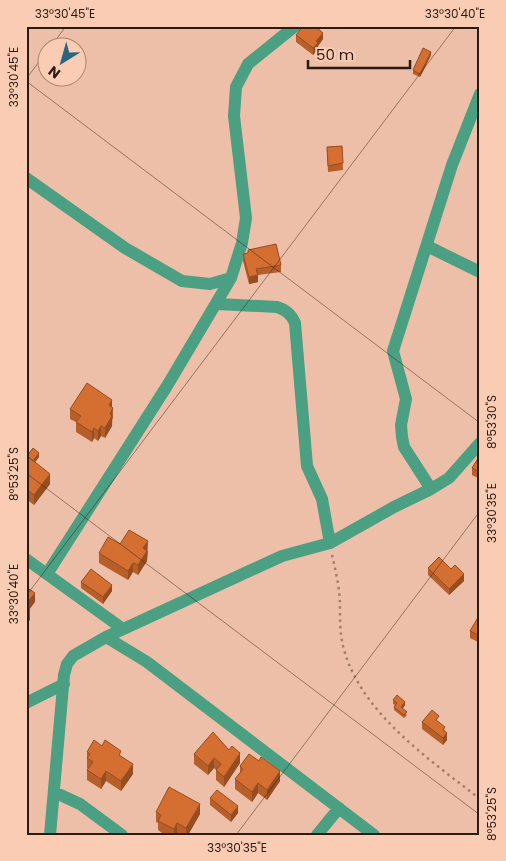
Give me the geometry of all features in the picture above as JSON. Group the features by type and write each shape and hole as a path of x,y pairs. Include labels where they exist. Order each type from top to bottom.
{"street":[{"path":"47,574 217,304 231,278 242,243 246,218 234,116 236,87 248,64 295,26"},
{"path":"431,489 404,447 401,425 406,399 393,351 452,164 480,94"},
{"path":"26,178 125,248 182,281 210,284 231,278"},
{"path":"427,246 480,272"},
{"path":"217,304 277,307 285,310 292,316 295,323 307,466 322,499 330,543"},
{"path":"50,835 64,684 67,664 74,656 123,628 282,556 330,543 394,506 431,489 448,478 480,443"},
{"path":"26,559 123,628"},
{"path":"106,637 147,662 374,835"},
{"path":"26,702 64,684"},
{"path":"54,792 80,804 122,835"},
{"path":"317,835 339,808"}],"path":[{"path":"330,543 339,595 345,652 356,679 369,700 392,725 480,799"}],"building":[{"path":"303,26 315,26 323,33 313,48 296,35"},
{"path":"423,48 431,52 420,74 413,70"},
{"path":"342,146 343,163 328,166 327,147"},
{"path":"276,244 281,265 256,269 258,275 249,277 243,254 248,253 248,250"},
{"path":"87,383 112,400 109,405 113,408 110,414 112,416 105,428 101,426 98,431 94,428 92,432 76,422 81,416 70,409"},
{"path":"33,448 39,453 33,461 27,456"},
{"path":"26,455 50,474 34,495 26,489"},
{"path":"480,455 480,472 472,468"},
{"path":"129,530 148,541 143,548 147,551 138,565 133,563 128,571 99,553 108,537 120,544"},
{"path":"439,557 451,569 455,565 464,574 449,589 428,568"},
{"path":"91,569 112,585 103,597 81,582"},
{"path":"26,587 35,593 26,604"},
{"path":"26,607 30,610 26,616"},
{"path":"480,614 480,636 470,631"},
{"path":"397,695 405,702 401,707 407,712 404,715 394,707 397,703 393,700"},
{"path":"432,710 439,716 436,720 445,727 443,730 447,733 443,738 422,722"},
{"path":"213,732 229,750 232,746 240,753 224,777 216,770 221,764 214,758 208,766 194,754"},
{"path":"94,740 102,746 105,740 121,751 119,755 133,764 121,781 106,771 101,779 87,770 93,762 87,758 90,754 87,752"},
{"path":"249,754 259,761 261,757 280,771 267,790 258,783 252,792 235,779 243,769 240,766"},
{"path":"169,787 200,804 186,828 177,823 174,829 158,821 161,815 156,812"},
{"path":"217,790 238,806 231,815 210,798"}]}
